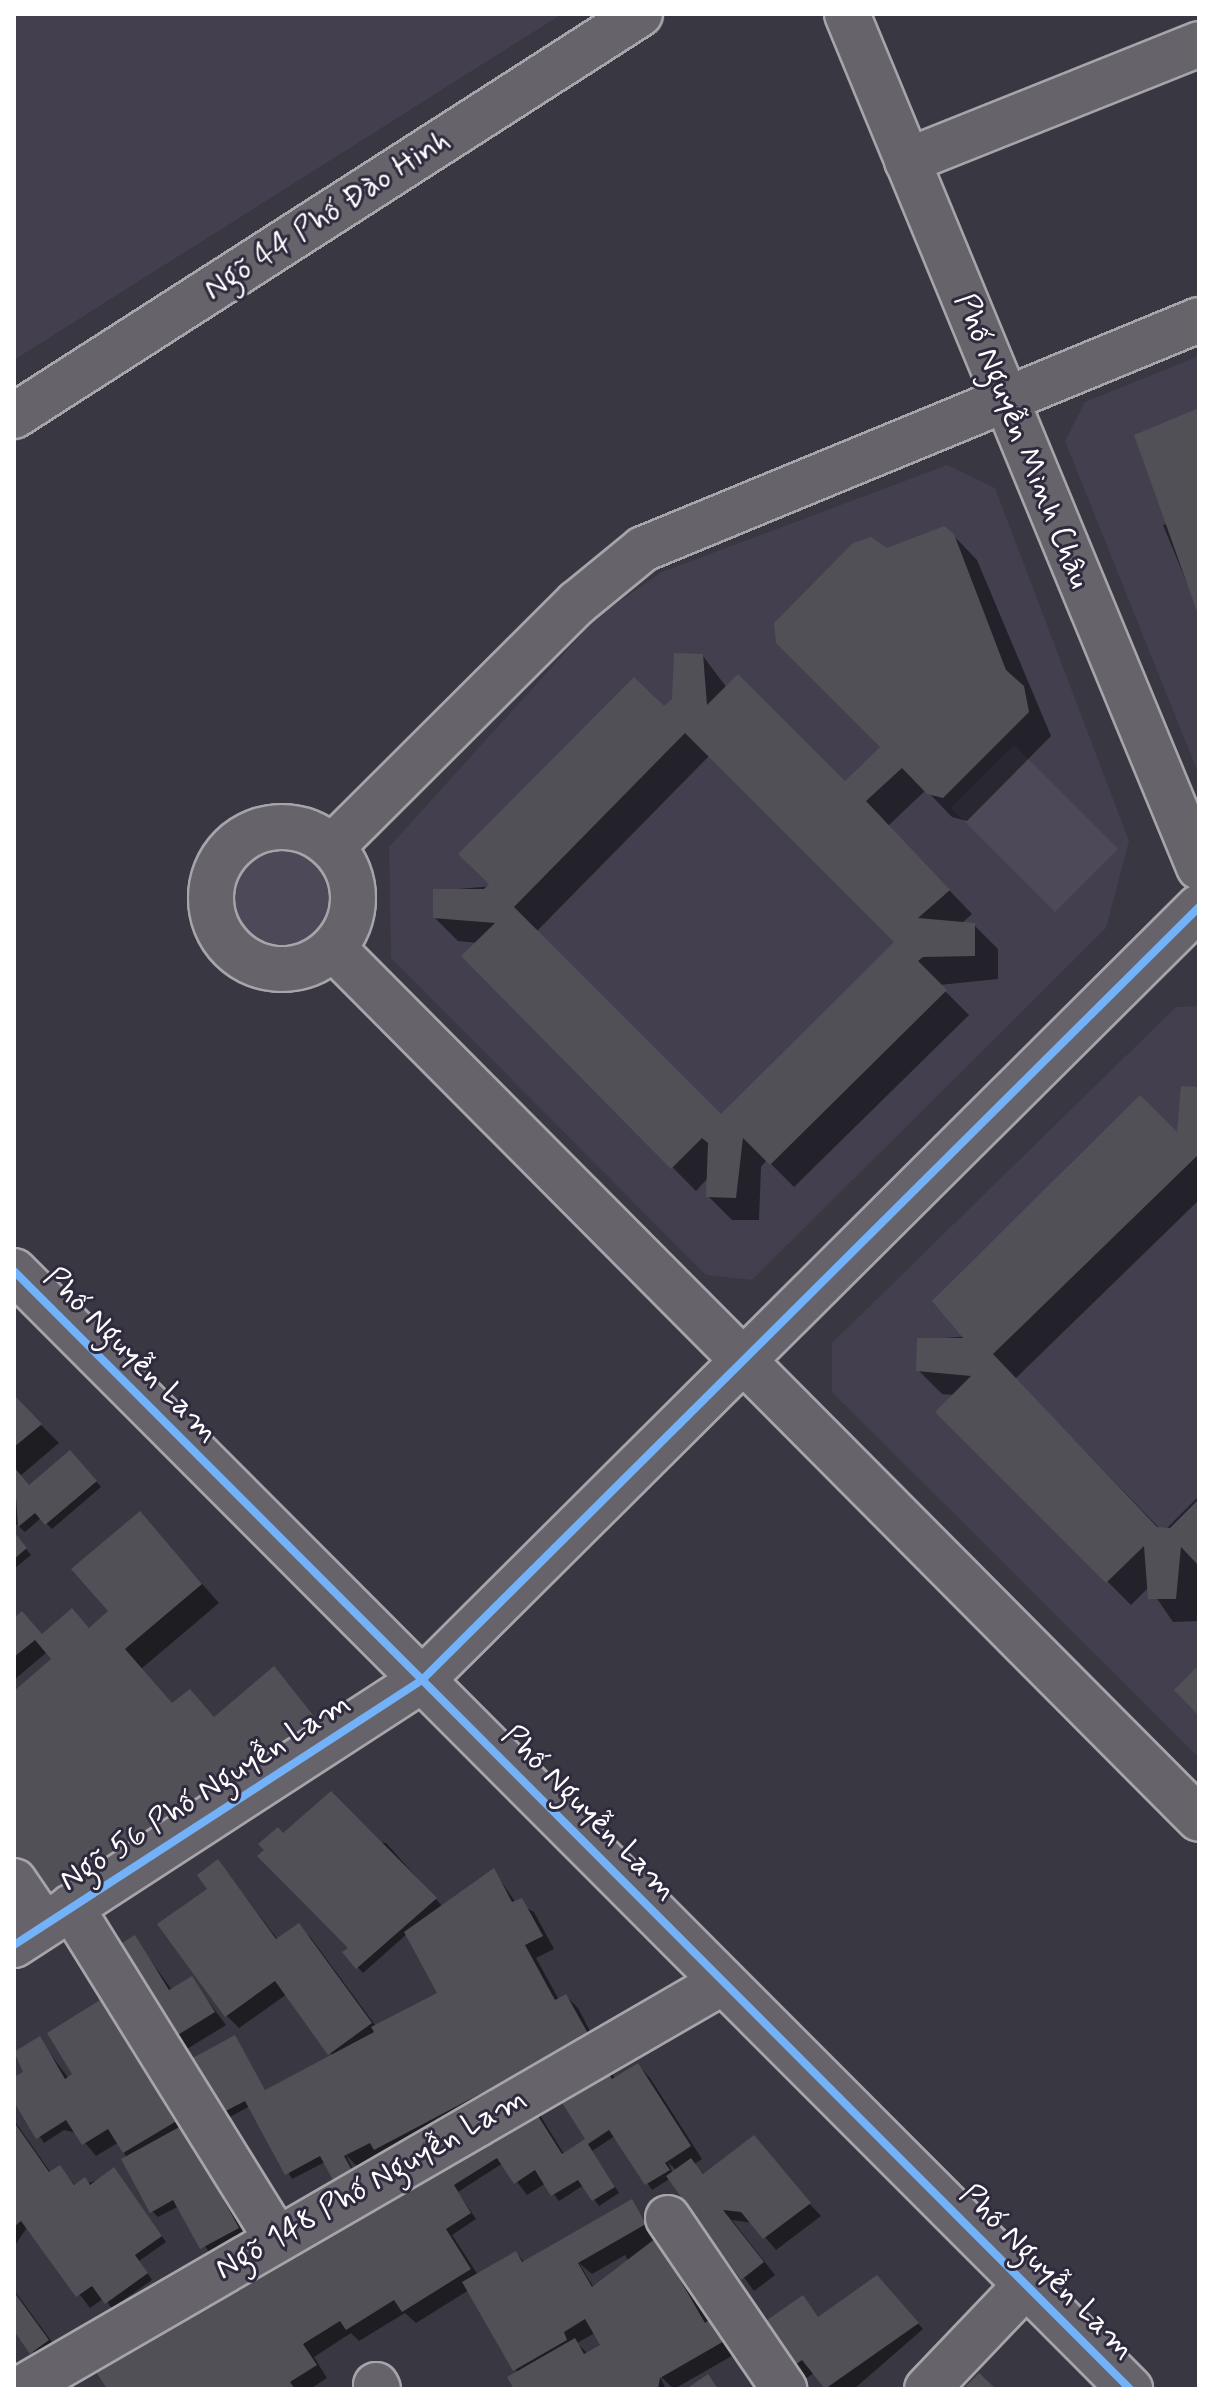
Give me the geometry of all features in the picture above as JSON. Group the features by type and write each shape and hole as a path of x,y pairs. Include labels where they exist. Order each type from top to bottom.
{"street":[{"name":"Ngõ 44 Phố Đào Hinh","path":"14,416 640,14"},
{"name":"Phố Nguyễn Minh Châu","path":"847,14 1199,867"},
{"path":"907,161 1199,44"},
{"path":"332,847 577,603 643,549 1199,320"},
{"path":"299,829 332,847 354,897 333,948 301,966 255,964 226,943 210,899 224,854 253,832 299,829"},
{"name":"Ngõ 56 Phố Nguyễn Lam","path":"43,1925 422,1680 1199,907"},
{"path":"333,948 1199,1819"},
{"name":"Phố Nguyễn Lam","path":"14,1271 1130,2389"},
{"path":"14,1881 43,1925 276,2238"},
{"name":"Ngõ 148 Phố Nguyễn Lam","path":"20,2389 276,2238 723,1982"},
{"path":"668,2218 784,2389"},
{"path":"927,2389 1026,2285"}],"shaded area":[{"path":"14,14 562,14 14,360"},
{"path":"1199,356 1199,775 1065,441 1085,402"},
{"path":"947,465 995,488 1129,841 1106,928 752,1280 706,1275 391,958 389,847 597,617 662,572"},
{"path":"1014,745 1118,849 1055,912 951,808"},
{"path":"282,844 302,848 320,859 331,877 335,897 331,917 320,935 302,946 282,950 262,946 244,935 233,917 229,897 233,877 244,859 262,848"},
{"path":"1199,1006 1199,1758 832,1392 832,1343 1176,1007"}],"building":[{"path":"1199,408 1199,617 1134,435"},
{"path":"944,526 954,534 1006,670 1024,686 1029,712 943,798 927,794 902,768 866,801 950,890 918,918 975,923 975,956 923,957 918,961 947,990 770,1165 743,1138 736,1198 706,1197 708,1143 702,1138 671,1169 461,956 495,923 433,918 433,889 484,889 489,884 458,854 634,677 664,706 672,699 674,653 703,654 707,705 738,674 845,781 880,747 776,643 774,623 853,543 871,537 887,548","holes":["685,733 894,942 721,1114 514,907"]},
{"path":"1181,1086 1199,1087 1199,1154 993,1354 1157,1527 1170,1528 1199,1499 1199,1566 1181,1547 1176,1599 1148,1599 1144,1546 1106,1583 935,1412 971,1376 916,1371 917,1338 963,1338 932,1301 1140,1095 1177,1132"},
{"path":"14,1395 42,1424 14,1447"},
{"path":"70,1450 97,1481 45,1525 35,1513 18,1527 14,1467 29,1485"},
{"path":"140,1511 202,1584 125,1649 172,1703 190,1689 214,1717 274,1666 323,1727 50,1910 14,1869 14,1691 51,1659 35,1640 14,1657 14,1618 22,1611 42,1634 72,1608 89,1628 108,1611 71,1569"},
{"path":"14,1532 27,1548 14,1559"},
{"path":"1199,1665 1199,1716 1174,1690"},
{"path":"331,1791 437,1898 356,1969 342,1952 348,1948 257,1856 264,1850 258,1844 278,1827 283,1833"},
{"path":"218,1859 276,1939 299,1923 372,2023 328,2055 275,1981 225,2017 157,1924 207,1889 197,1875"},
{"path":"494,1868 512,1902 522,1898 543,1936 525,1945 555,2000 566,1994 595,2046 545,2073 540,2062 374,2150 370,2143 344,2156 353,2172 334,2182 320,2156 285,2175 245,2101 210,2119 176,2067 235,2035 265,2090 374,2032 371,2027 437,1993 404,1932"},
{"path":"135,1935 169,1990 192,1976 215,2012 160,2046 104,1954"},
{"path":"100,2000 112,2019 123,2012 172,2090 160,2097 175,2122 123,2153 108,2129 82,2145 66,2120 36,2139 14,2102 14,2077 23,2072 14,2052 40,2036 65,2079 72,2074 47,2033"},
{"path":"599,2057 612,2079 638,2063 691,2146 665,2163 670,2170 645,2185 609,2130 588,2144 615,2187 592,2201 578,2180 551,2196 535,2170 514,2184 497,2158 454,2185 471,2213 446,2229 471,2269 402,2312 394,2300 346,2330 340,2321 303,2344 317,2365 290,2382 295,2389 107,2389 86,2356 114,2337 126,2356 168,2330 157,2313 526,2097 562,2154 585,2139 552,2087"},
{"path":"14,2122 49,2172 60,2165 74,2185 85,2177 90,2185 114,2167 162,2236 135,2255 148,2273 105,2304 92,2286 76,2297 21,2221 14,2227"},
{"path":"183,2125 239,2228 200,2249 173,2200 150,2213 121,2159"},
{"path":"754,2135 811,2203 763,2239 741,2212 723,2210 764,2262 741,2280 666,2176 691,2158 703,2174"},
{"path":"632,2199 646,2224 578,2263 592,2287 656,2238 705,2323 713,2317 726,2340 660,2378 658,2389 514,2389 507,2377 575,2338 584,2354 600,2345 585,2319 564,2332 567,2340 513,2371 462,2282 516,2251 522,2262"},
{"path":"877,2275 919,2323 825,2389 802,2360 780,2376 749,2333 803,2295 818,2317"},
{"path":"14,2292 49,2340 30,2354 14,2331"},
{"path":"979,2373 996,2389 963,2389"},
{"path":"708,2374 718,2389 686,2389"}],"cycle path":[{"path":"14,1945 422,1680 1199,907"},
{"path":"14,1271 1130,2389"}]}
